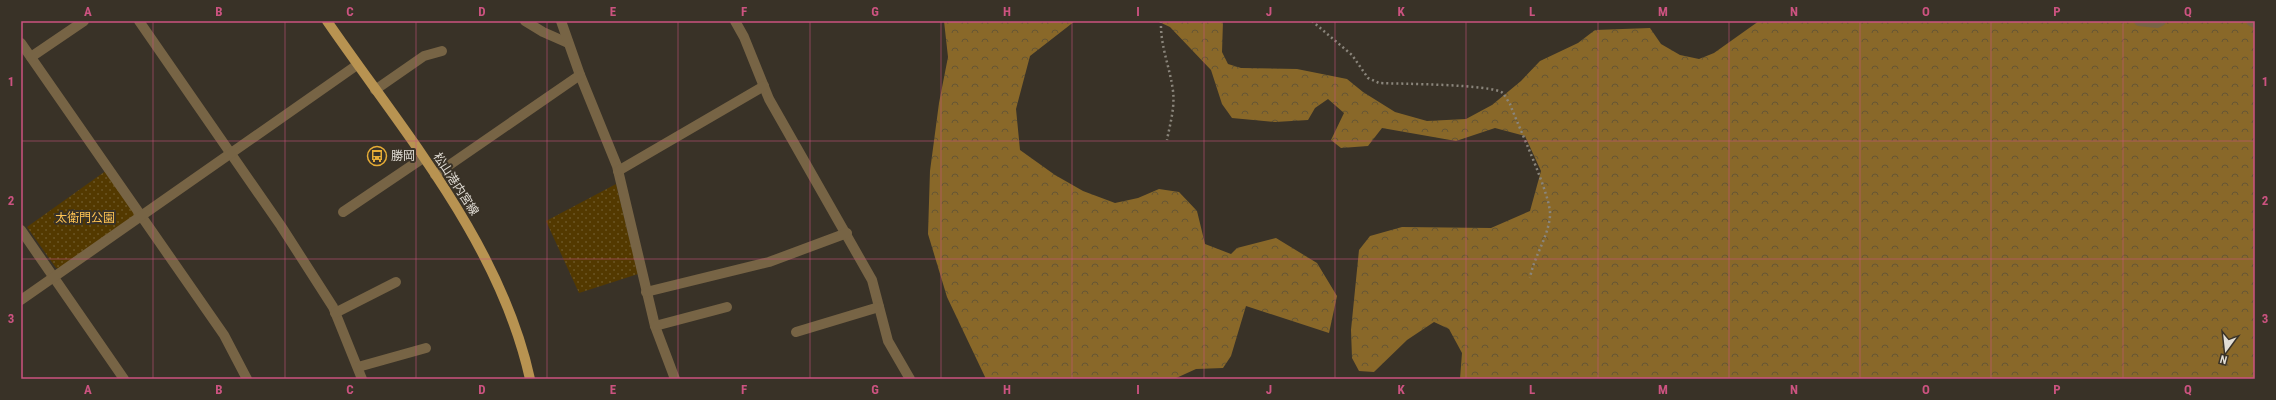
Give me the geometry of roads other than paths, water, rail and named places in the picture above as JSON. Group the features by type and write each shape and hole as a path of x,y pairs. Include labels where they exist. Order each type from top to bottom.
{"main road":[{"name":"松山港内宮線","path":"327,21 435,175 463,218 498,284 518,338 530,379"}],"street":[{"path":"31,57 84,21"},
{"path":"138,21 281,226 335,313 362,379"},
{"path":"525,21 543,32 568,43"},
{"path":"561,21 580,75 618,171 655,326 675,379"},
{"path":"735,21 744,37 769,99 847,233 872,280 888,342 910,379"},
{"path":"2139,21 2157,23 2161,21"},
{"path":"2251,21 2255,23"},
{"path":"21,43 224,335 247,379"},
{"path":"375,90 424,56 442,51"},
{"path":"21,300 357,65"},
{"path":"435,175 580,75"},
{"path":"618,171 764,86"},
{"path":"343,212 423,158"},
{"path":"21,230 124,379"},
{"path":"646,292 768,262 847,233"},
{"path":"335,313 396,282"},
{"path":"796,332 879,306"},
{"path":"655,326 728,307"},
{"path":"358,367 426,348"}],"place":[{"name":"勝岡","path":"377,156"}],"park label":[{"name":"太衛門公園","path":"85,218"}]}
